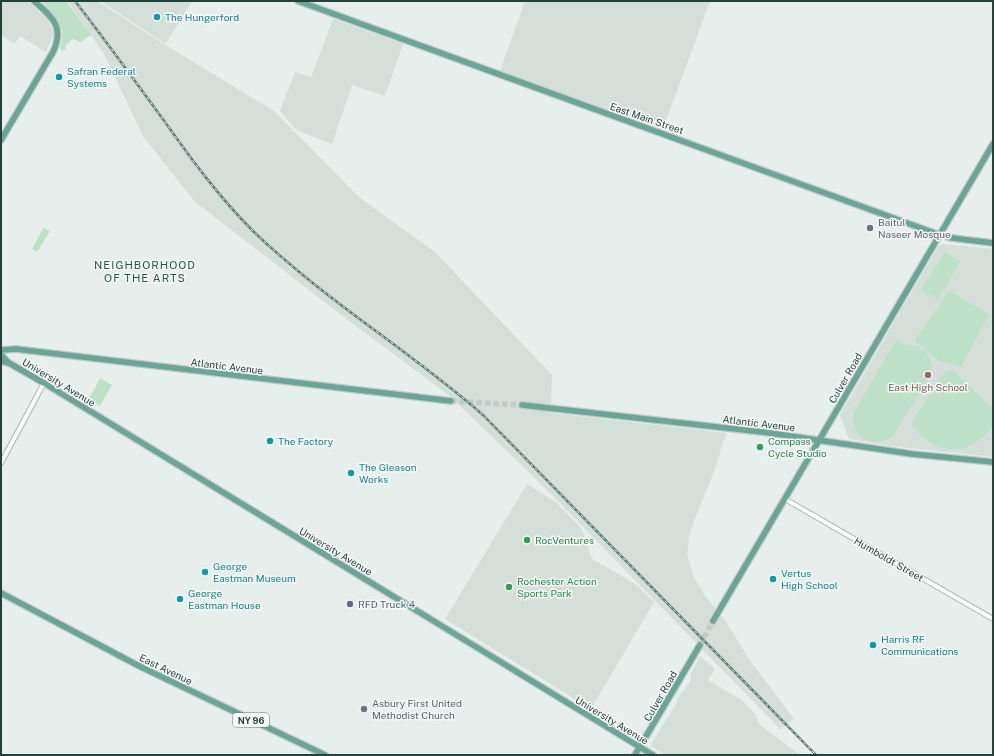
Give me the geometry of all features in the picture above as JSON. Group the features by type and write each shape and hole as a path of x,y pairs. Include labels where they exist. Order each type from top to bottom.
{"main road":[{"path":"1,140 53,52 58,38 58,31 52,18 34,1"},
{"name":"East Main Street","path":"298,1 940,235 993,243"},
{"name":"Culver Road","path":"713,621 993,144"},
{"name":"Atlantic Avenue","path":"1,350 21,350 83,359 451,401"},
{"name":"University Avenue","path":"1,355 9,363 653,755"},
{"name":"University Avenue","path":"1,361 9,363"},
{"name":"Atlantic Avenue","path":"522,405 819,440 912,454 993,462"},
{"name":"East Avenue","path":"1,593 139,666 325,755"},
{"name":"Culver Road","path":"635,755 700,645"}],"street":[{"path":"1,463 44,383"},
{"name":"Humboldt Street","path":"785,499 993,619"}],"shaded area":[{"path":"1,1 27,1 48,20 54,34 46,52 20,36 15,44 1,35"},
{"path":"67,1 97,1 167,46 274,111 360,198 435,252 552,375 551,413 726,433 715,469 694,521 689,537 687,554 694,577 706,597 725,620 749,659 794,719 780,729 547,490 450,396 349,321 194,201 143,136 104,54"},
{"path":"100,1 192,1 166,44"},
{"path":"525,1 710,1 663,129 501,71"},
{"path":"333,19 403,44 385,96 352,85 332,144 296,130 280,111 295,72 311,77"},
{"name":"East High School","path":"943,244 993,249 993,457 890,446 849,439 840,415 939,245"},
{"path":"527,484 557,503 582,529 592,559 634,583 654,602 591,709 445,619"},
{"path":"700,656 715,669 708,680 742,700 755,714 759,724 800,755 665,755 650,746 676,704 678,698 691,680 691,673"}],"green space":[{"path":"41,1 66,1 91,35 81,42 72,39 65,46 66,49 62,51 60,48 62,33 59,22"},
{"path":"43,228 50,231 37,252 32,249"},
{"path":"945,252 961,261 938,299 921,290"},
{"path":"949,291 989,314 961,367 939,361 914,341"},
{"path":"896,340 902,344 918,346 926,352 930,358 932,366 930,376 893,436 877,442 870,441 863,438 855,427 853,419 855,410"},
{"path":"952,370 993,409 993,426 972,445 964,448 948,449 926,440 911,423 945,371"},
{"path":"100,378 112,385 100,406 89,399"}],"tunnel":[{"path":"451,401 522,405"},
{"path":"700,645 713,621"}],"railway":[{"path":"75,1 206,178 228,205 252,230 308,279 426,368 483,415 816,755"}],"place":[{"name":"The Hungerford","path":"157,17"},
{"name":"Safran Federal Systems","path":"59,77"},
{"name":"Baitul Naseer Mosque","path":"870,228"},
{"name":"East High School","path":"928,375"},
{"name":"The Factory","path":"270,441"},
{"name":"Compass Cycle Studio","path":"760,447"},
{"name":"The Gleason Works","path":"351,473"},
{"name":"RocVentures","path":"527,540"},
{"name":"George Eastman Museum","path":"205,572"},
{"name":"Vertus High School","path":"773,579"},
{"name":"Rochester Action Sports Park","path":"509,587"},
{"name":"George Eastman House","path":"180,599"},
{"name":"RFD Truck 4","path":"350,604"},
{"name":"Harris RF Communications","path":"873,645"},
{"name":"Asbury First United Methodist Church","path":"364,709"}],"district":[{"name":"NEIGHBORHOOD OF THE ARTS","path":"145,271"}]}
